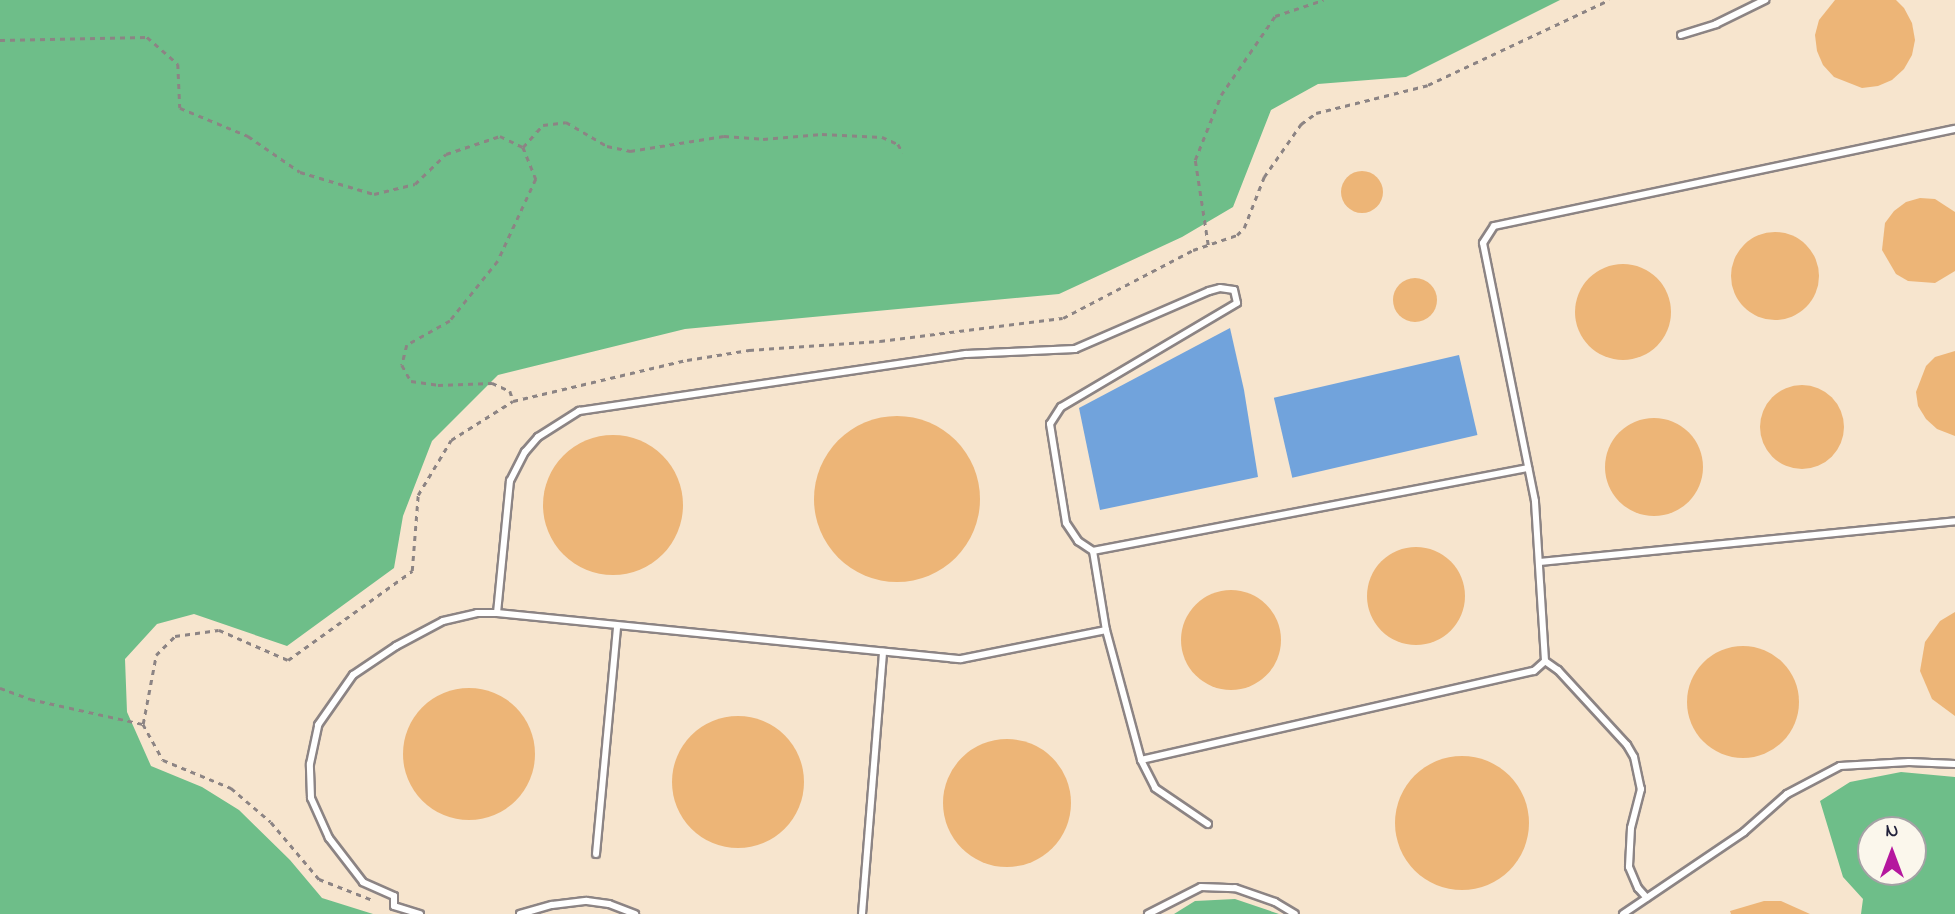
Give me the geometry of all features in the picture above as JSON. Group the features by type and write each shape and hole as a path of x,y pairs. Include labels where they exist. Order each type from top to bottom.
{"lane":[{"path":"1681,35 1716,24 1765,0"},
{"path":"1647,898 1638,888 1629,867 1631,828 1641,789 1634,757 1627,745 1567,679 1545,661 1535,501 1483,243 1494,226 1955,129"},
{"path":"497,613 510,481 525,452 538,437 579,411 966,354 1075,349 1220,288 1234,290 1237,303 1061,407 1050,424 1066,523 1078,541 1094,551 1528,468"},
{"path":"1540,562 1955,522"},
{"path":"1094,551 1106,630 1141,760 1155,788 1208,824"},
{"path":"420,914 394,906 394,895 363,882 317,818 310,781 313,742 318,725 354,675 396,646 460,616 497,613 961,659 1106,630"},
{"path":"596,854 617,626"},
{"path":"862,914 884,652"},
{"path":"1141,760 1534,671 1545,661"},
{"path":"1623,914 1744,832 1787,794 1840,766 1909,762 1955,764"},
{"path":"1148,914 1200,887 1235,888 1275,902 1295,914"},
{"path":"520,914 552,905 587,901 609,904 635,914"}],"path":[{"path":"1208,246 1195,160 1220,95 1275,16 1323,0"},
{"path":"394,906 319,879 271,822 231,788 163,760 143,724 156,654 175,636 219,630 288,660 412,571 418,495 451,440 513,401 687,360 749,350 880,341 1063,318 1113,294 1170,261 1229,239 1244,228 1264,177 1301,124 1316,113 1428,85 1609,0"},
{"path":"0,40 147,37 177,64 180,108 248,136 300,172 374,194 415,184 446,154 500,136 523,147 536,179 498,261 450,321 407,345 402,365 411,382 438,385 492,383 510,391 513,401"},
{"path":"523,147 542,125 566,122 607,146 630,150 724,136 763,139 822,134 882,137 898,144 904,153"},
{"path":"0,688 30,699 143,724"}],"green space":[{"path":"0,0 1560,0 1406,77 1318,84 1271,110 1233,207 1182,237 1059,294 685,329 498,375 432,441 403,516 394,568 287,646 194,614 157,624 125,659 127,712 151,766 202,787 239,810 290,860 322,898 373,914 0,914"},
{"path":"1901,772 1955,777 1955,914 1861,914 1863,899 1843,877 1820,801 1850,782"},
{"path":"1235,899 1279,914 1174,914 1195,901"}],"water":[{"path":"1230,328 1244,390 1258,477 1100,510 1079,408"},
{"path":"1459,355 1477,435 1292,478 1274,398"}],"building":[{"path":"1835,0 1896,0 1904,8 1912,23 1915,40 1912,55 1904,69 1892,80 1878,86 1862,88 1834,77 1823,65 1817,51 1815,35 1819,20"},
{"path":"1362,171 1377,177 1383,192 1377,207 1362,213 1347,207 1341,192 1347,177"},
{"path":"1920,198 1935,199 1955,212 1955,271 1935,283 1908,281 1896,274 1882,250 1885,223 1894,211 1906,202"},
{"path":"1775,232 1792,236 1806,245 1815,259 1819,276 1815,293 1806,307 1792,316 1775,320 1758,316 1744,307 1735,293 1731,276 1735,259 1744,245 1758,236"},
{"path":"1623,264 1641,268 1657,278 1667,294 1671,312 1667,330 1657,346 1641,356 1623,360 1605,356 1589,346 1579,330 1575,312 1579,294 1589,278 1605,268"},
{"path":"1415,278 1431,284 1437,300 1431,316 1415,322 1399,316 1393,300 1399,284"},
{"path":"1955,351 1955,436 1937,429 1926,419 1918,406 1916,392 1926,366 1935,357"},
{"path":"1802,385 1818,388 1832,397 1841,411 1844,427 1841,443 1832,457 1818,466 1802,469 1786,466 1772,457 1763,443 1760,427 1763,411 1772,397 1786,388"},
{"path":"897,416 929,422 956,440 974,467 980,499 974,531 956,558 929,576 897,582 865,576 838,558 820,531 814,499 820,467 838,440 865,422"},
{"path":"1654,418 1673,422 1689,432 1699,448 1703,467 1699,486 1689,502 1673,512 1654,516 1635,512 1619,502 1609,486 1605,467 1609,448 1619,432 1635,422"},
{"path":"613,435 640,441 662,456 677,478 683,505 677,532 662,554 640,569 613,575 586,569 564,554 549,532 543,505 549,478 564,456 586,441"},
{"path":"1416,547 1435,550 1451,561 1462,577 1465,596 1462,615 1451,631 1435,642 1416,645 1397,642 1381,631 1370,615 1367,596 1370,577 1381,561 1397,550"},
{"path":"1231,590 1250,594 1266,605 1277,621 1281,640 1277,659 1266,675 1250,686 1231,690 1212,686 1196,675 1185,659 1181,640 1185,621 1196,605 1212,594"},
{"path":"1955,612 1955,716 1932,699 1920,671 1925,642 1940,621"},
{"path":"1743,646 1764,650 1782,663 1795,681 1799,702 1795,723 1782,741 1764,754 1743,758 1722,754 1704,741 1691,723 1687,702 1691,681 1704,663 1722,650"},
{"path":"469,688 494,693 516,707 530,729 535,754 530,779 516,801 494,815 469,820 444,815 422,801 408,779 403,754 408,729 422,707 444,693"},
{"path":"738,716 763,721 785,735 799,757 804,782 799,807 785,829 763,843 738,848 713,843 691,829 677,807 672,782 677,757 691,735 713,721"},
{"path":"1007,739 1031,744 1052,758 1066,779 1071,803 1066,827 1052,848 1031,862 1007,867 983,862 962,848 948,827 943,803 948,779 962,758 983,744"},
{"path":"1462,756 1488,761 1510,775 1524,797 1529,823 1524,849 1510,871 1488,885 1462,890 1436,885 1414,871 1400,849 1395,823 1400,797 1414,775 1436,761"},
{"path":"1764,901 1781,901 1810,914 1731,914 1730,911"}]}
